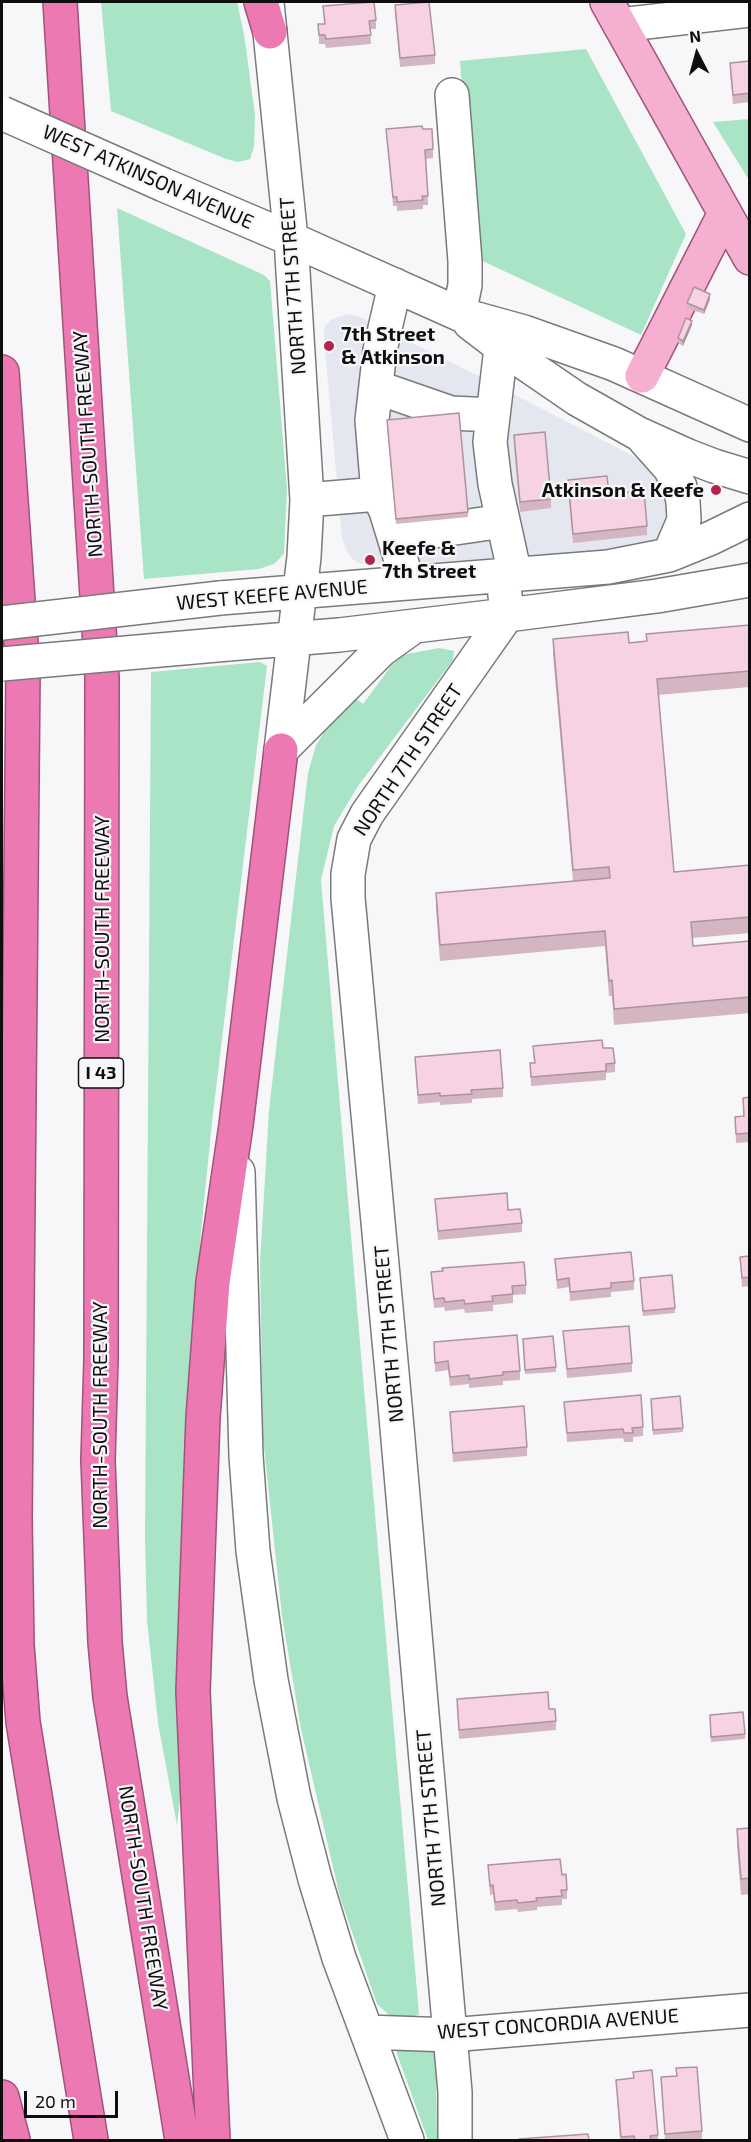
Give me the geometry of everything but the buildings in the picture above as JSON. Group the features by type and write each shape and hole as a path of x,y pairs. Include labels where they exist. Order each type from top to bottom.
{"highway":[{"name":"NORTH-SOUTH FREEWAY","path":"60,2 102,677 101,1347 98,1460 105,1642 110,1697 182,2140"},
{"path":"2,372 23,672 16,1494 17,1645 23,1722 91,2140"},
{"path":"213,2140 193,1691 203,1418 211,1304 236,1125 281,750"},
{"path":"2,2097 12,2140"}],"main road":[{"path":"614,13 750,258"},
{"path":"642,376 725,213"}],"street":[{"path":"614,13 750,10"},
{"name":"NORTH 7TH STREET","path":"266,12 291,239 307,500 304,557 281,750"},
{"path":"452,95 465,261 465,285 459,314"},
{"name":"WEST ATKINSON AVENUE","path":"2,113 459,314 524,332 614,364 750,425"},
{"path":"395,285 380,350 372,420 378,494 408,583"},
{"name":"WEST ATKINSON AVENUE","path":"459,314 501,348 577,399 639,434 714,466 750,477"},
{"path":"501,348 490,442 509,575 507,615"},
{"path":"376,387 451,413 494,415"},
{"path":"639,434 670,468 680,487 684,519 669,555"},
{"path":"307,500 378,494"},
{"name":"WEST KEEFE AVENUE","path":"2,623 220,598 608,567 669,555 750,519"},
{"path":"394,537 503,521"},
{"path":"2,664 294,639 415,626 657,596 750,580"},
{"name":"NORTH 7TH STREET","path":"454,2140 455,2092 348,898 348,874 354,839 367,814 507,615"},
{"path":"281,750 381,650 415,626"},
{"path":"236,1125 246,1456 253,1551 271,1680 294,1798 315,1879 339,1958 407,2140"},
{"name":"WEST CONCORDIA AVENUE","path":"367,2032 450,2034 750,2010"}],"shaded area":[{"path":"347,314 358,316 475,374 637,458 656,474 665,496 666,526 662,537 653,544 632,549 474,562 361,564 352,559 342,538 324,338 324,328 330,320"}],"green space":[{"path":"101,2 237,2 244,34 255,115 254,147 250,159 238,162 226,159 111,111"},
{"path":"586,49 686,234 641,335 474,257 460,61"},
{"path":"750,119 749,180 713,122"},
{"path":"117,208 264,275 270,281 287,489 284,554 274,564 259,569 144,579"},
{"path":"439,648 454,651 453,660 358,786 334,826 321,880 419,2014 406,2021 390,2016 377,2004 340,1897 301,1729 282,1616 263,1438 260,1263 269,1110 308,773 316,745 333,718 354,697 363,704 402,655"},
{"path":"260,662 267,666 212,1122 201,1232 189,1446 181,1792 177,1825 158,1723 147,1620 145,1538 151,672"},
{"path":"397,2049 434,2050 437,2140 428,2140"}],"place":[{"name":"7th Street & Atkinson","path":"329,346"},
{"name":"Atkinson & Keefe","path":"716,490"},
{"name":"Keefe & 7th Street","path":"370,560"}]}
